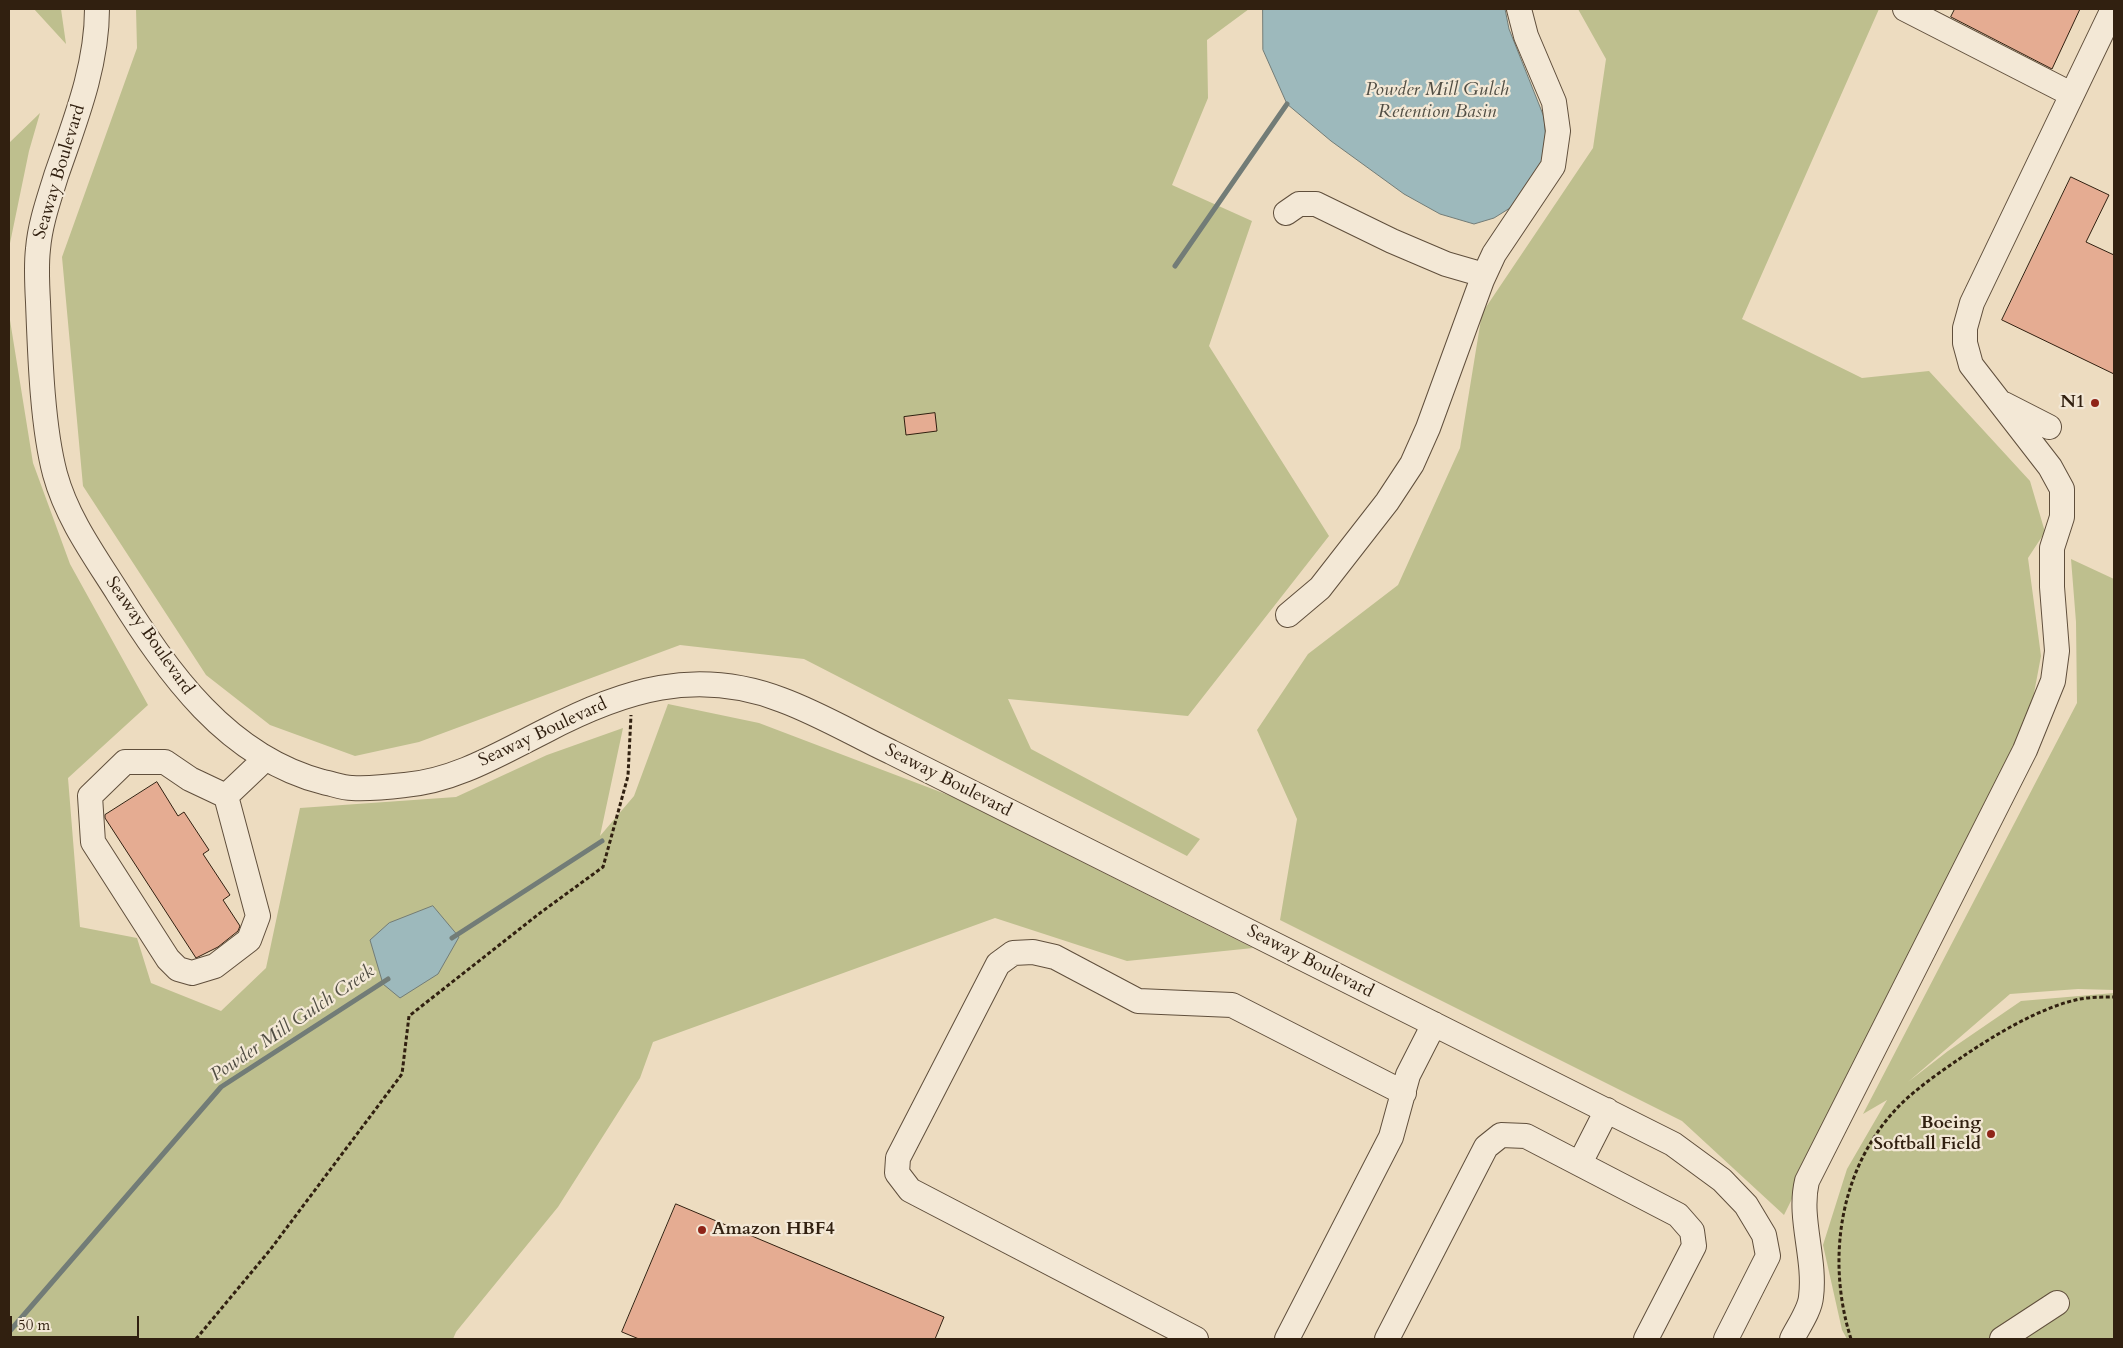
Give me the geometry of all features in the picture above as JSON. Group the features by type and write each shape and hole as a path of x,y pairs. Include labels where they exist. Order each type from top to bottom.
{"street":[{"name":"Seaway Boulevard","path":"97,9 92,65 47,206 38,247 38,300 46,409 54,471 66,506 87,544 162,660 197,704 234,738 265,759 303,776 350,788 410,785 453,774 496,756 575,715 655,687 694,684 733,687 782,700 900,756 1673,1144 1722,1180 1746,1204 1764,1235 1768,1256 1726,1339"},
{"path":"1288,615 1320,588 1387,502 1412,464 1489,264 1552,166 1558,131 1554,102 1526,36 1520,9"},
{"path":"1905,9 2071,94"},
{"path":"1792,1339 1811,1298 1811,1260 1804,1194 1807,1181 2025,750 2054,681 2057,651 2052,587 2052,548 2062,517 2062,489 2050,467 1971,365 1965,343 1965,328 1972,303 2113,9"},
{"path":"1286,213 1300,204 1316,204 1392,242 1446,264 1489,264"},
{"path":"1998,401 2049,427"},
{"path":"226,796 265,759"},
{"path":"125,762 166,762 190,779 226,796 258,916 249,940 215,966 192,973 178,969 168,959 93,842 90,796 125,762"},
{"path":"1196,1339 910,1190 897,1173 898,1158 998,964 1013,953 1033,952 1055,957 1138,1001 1232,1005 1404,1093"},
{"path":"1287,1339 1391,1137 1408,1075 1434,1024"},
{"path":"1580,1163 1607,1110"},
{"path":"1387,1339 1486,1147 1501,1135 1526,1136 1580,1163 1678,1215 1692,1231 1694,1246 1646,1339"},
{"path":"2002,1339 2057,1303"}],"path":[{"path":"196,1339 270,1250 402,1074 409,1016 540,913 603,868 628,776 633,694"},
{"path":"1851,1339 1838,1284 1838,1244 1842,1214 1871,1142 1899,1106 1944,1070 1989,1038 2036,1015 2080,999 2114,996"}],"green space":[{"path":"34,9 61,9 66,44"},
{"path":"136,9 1249,9 1207,40 1208,98 1172,185 1252,221 1209,346 1329,536 1188,716 1008,699 1031,749 1200,839 1187,856 804,659 680,645 419,742 355,756 270,725 206,675 83,486 62,257 137,48"},
{"path":"1578,9 1879,9 1742,319 1862,378 1929,371 2030,481 2045,532 2028,558 2041,656 2029,720 1784,1215 1682,1121 1280,920 1297,819 1257,730 1308,654 1398,585 1460,448 1482,313 1593,148 1606,59"},
{"path":"40,113 29,151 9,248 9,143"},
{"path":"9,314 33,463 70,564 148,705 68,778 80,927 137,938 151,983 221,1011 266,968 300,808 456,797 547,755 623,728 600,836 634,796 668,704 759,723 951,796 1253,948 1127,961 995,918 653,1042 640,1078 558,1207 456,1332 453,1339 9,1339"},
{"name":"Boeing Softball Field","path":"2071,559 2114,579 2114,990 2078,989 2010,994 1908,1082 1948,1051 2021,1001 2114,993 2114,1339 1847,1339 1842,1330 1823,1245 1847,1169 1887,1100 1863,1114 2077,703 2076,622"}],"water":[{"name":"Powder Mill Gulch Retention Basin","path":"1263,9 1505,9 1509,29 1544,117 1547,150 1535,180 1510,208 1494,218 1474,224 1440,214 1404,194 1331,141 1287,104 1263,50"},
{"path":"433,906 459,937 438,974 400,998 383,984 370,940 389,923"}],"building":[{"path":"1955,9 2080,9 2052,69 1951,17"},
{"path":"2071,177 2109,195 2086,242 2114,255 2114,374 2002,320"},
{"path":"935,413 937,431 906,435 904,417"},
{"path":"157,782 178,816 184,812 209,850 203,854 230,895 223,900 240,926 238,931 218,947 196,958 105,818 105,815"},
{"path":"676,1204 944,1317 935,1339 639,1339 622,1332"}],"waterway":[{"name":"Powder Mill Gulch Creek","path":"1175,266 1287,104"},
{"name":"Powder Mill Gulch Creek","path":"452,938 602,841"},
{"name":"Powder Mill Gulch Creek","path":"9,1332 221,1087 388,979"}],"place":[{"name":"N1","path":"2095,403"},
{"name":"Boeing Softball Field","path":"1991,1134"},
{"name":"Amazon HBF4","path":"702,1230"}]}
